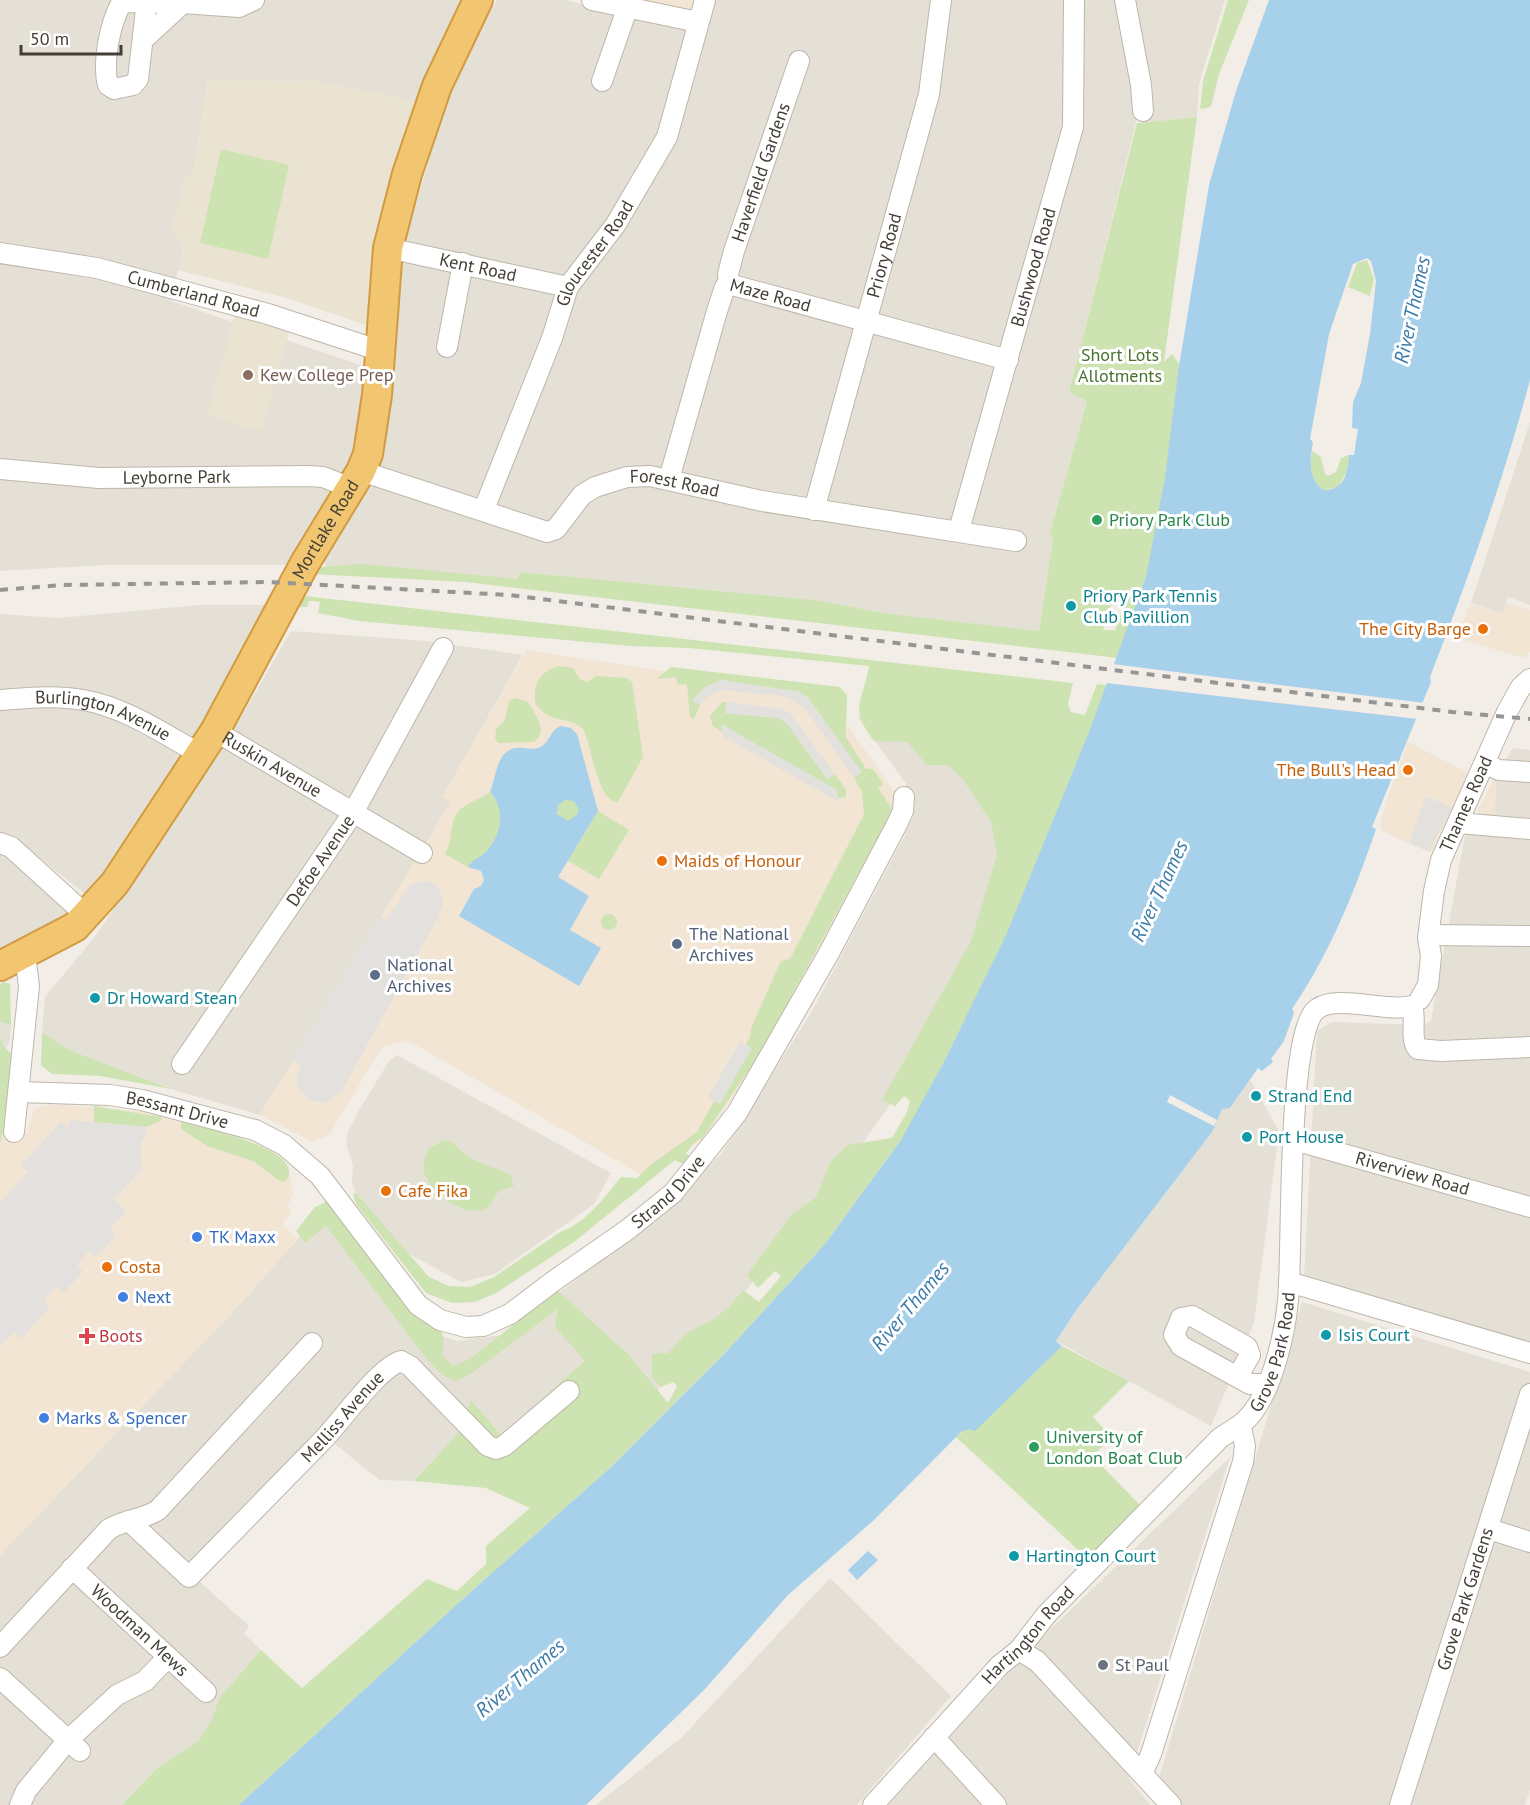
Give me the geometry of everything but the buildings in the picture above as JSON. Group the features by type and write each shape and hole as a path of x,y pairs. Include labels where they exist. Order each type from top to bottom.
{"highway":[{"name":"Mortlake Road","path":"12,960 52,941 87,916 115,883 215,731 283,621 305,563 356,480 373,425 388,248 407,174 438,86 478,0"}],"street":[{"path":"147,1 138,79 133,85 114,89 108,85 106,72 118,9 122,2 147,1 239,7 254,0"},
{"path":"592,0 698,22"},
{"name":"Gloucester Road","path":"484,509 552,338 568,287 616,224 667,137 705,0"},
{"name":"Priory Road","path":"814,510 929,94 941,0"},
{"name":"Bushwood Road","path":"959,531 1073,127 1074,0"},
{"path":"1125,0 1141,85 1143,111"},
{"path":"144,39 183,3"},
{"path":"602,81 627,9"},
{"name":"Haverfield Gardens","path":"729,284 728,274 734,251 799,61"},
{"name":"Kent Road","path":"388,248 568,287"},
{"name":"Cumberland Road","path":"0,254 97,268 268,314 381,351"},
{"path":"447,347 463,263"},
{"name":"Maze Road","path":"669,479 717,311 725,287 729,284 1008,360"},
{"name":"Leyborne Park","path":"0,469 99,478 309,476 356,480"},
{"name":"Forest Road","path":"356,480 484,509 547,532 556,529 582,495 596,487 627,477 669,479 814,510 1016,541"},
{"name":"Defoe Avenue","path":"182,1064 353,813 443,648"},
{"name":"Thames Road","path":"1416,1003 1429,977 1431,956 1429,937 1437,875 1507,712 1521,687 1530,679"},
{"name":"Burlington Avenue","path":"0,700 55,697 98,703 134,718 200,754"},
{"name":"Ruskin Avenue","path":"215,731 422,853"},
{"path":"1486,764 1499,770 1530,772"},
{"name":"Strand Drive","path":"320,1176 418,1305 429,1315 466,1327 483,1326 510,1314 627,1230 673,1193 737,1113 840,934 897,824 903,811 904,797"},
{"path":"1458,822 1530,829"},
{"path":"0,843 11,847 87,916"},
{"path":"1429,937 1530,936"},
{"path":"12,960 29,986 14,1132"},
{"path":"1416,1003 1414,1042 1418,1049 1441,1051 1530,1047"},
{"name":"Grove Park Road","path":"1143,1772 1151,1754 1244,1462 1245,1446 1241,1427 1259,1403 1284,1327 1289,1282 1299,1061 1306,1026 1314,1012 1322,1007 1335,1005 1401,1008 1416,1003"},
{"name":"Bessant Drive","path":"19,1092 110,1095 142,1100 255,1130 284,1145 320,1176"},
{"name":"Riverview Road","path":"1294,1140 1530,1207"},
{"path":"1289,1282 1530,1353"},
{"path":"0,1647 109,1529 120,1522 147,1517 158,1510 312,1343"},
{"name":"Melliss Avenue","path":"129,1521 189,1577 322,1441 374,1383 394,1364 401,1361 410,1366 489,1446 496,1449 504,1446 569,1391"},
{"path":"1238,1376 1250,1384 1267,1384"},
{"name":"Grove Park Gardens","path":"1400,1805 1530,1394"},
{"name":"Hartington Road","path":"873,1805 1000,1665 1019,1650 1046,1615 1201,1457 1223,1436 1241,1427"},
{"path":"1489,1529 1530,1542"},
{"name":"Woodman Mews","path":"72,1568 206,1692"},
{"path":"1019,1650 1037,1661 1143,1772 1171,1805"},
{"path":"20,1805 26,1791 74,1745 117,1695 145,1681 168,1657"},
{"path":"0,1678 74,1745"},
{"path":"934,1737 996,1805"}],"shaded area":[{"path":"0,0 461,0 417,102 308,79 300,82 208,80 192,178 185,177 184,246 171,301 366,367 355,446 338,490 296,565 105,565 0,571"},
{"path":"497,0 567,0 607,12 700,26 710,0 1121,0 1139,111 1069,392 1087,400 1049,536 1053,538 1039,631 891,614 814,600 521,572 518,579 329,570 323,561 373,481 379,458 394,363 403,247 453,80"},
{"path":"638,0 695,0 692,11"},
{"path":"1130,0 1225,0 1199,84 1197,117 1147,122 1145,90"},
{"path":"308,79 417,102 389,185 378,244 369,326 283,297 178,270 184,246 172,229 185,177 192,177 208,80 300,82"},
{"name":"Kew College Prep","path":"235,315 289,332 262,429 253,430 207,414"},
{"path":"1530,422 1530,605 1508,597 1503,614 1471,603"},
{"path":"1506,603 1530,610 1530,651 1525,658 1457,639 1469,606 1475,605 1502,614"},
{"path":"200,605 272,605 201,735 90,898 18,841 0,832 0,614 58,618"},
{"path":"291,631 427,641 523,655 443,796 451,802 260,1115 171,1089 67,1049 42,1032 45,997 94,938 220,753"},
{"path":"527,650 800,692 846,737 848,725 899,799 901,806 762,1055 704,1138 647,1178 407,1040 382,1047 329,1135 313,1142 260,1115 451,802 442,797"},
{"path":"721,680 800,692 808,698 862,772 854,778 806,710 790,699 782,696 722,690 707,697 700,705 692,701 705,687"},
{"path":"863,691 1030,820 914,1070 859,1149 699,1349 560,1485 459,1432 414,1481 379,1480 323,1434 191,1574 249,1626 244,1634 261,1650 220,1697 211,1721 199,1740 155,1770 122,1805 0,1805 0,1555 242,1302 323,1210 421,1329 457,1341 503,1335 642,1229 722,1153 811,1013 904,837 914,812 906,784 859,719"},
{"path":"726,702 782,709 790,713 835,774 827,779 786,722 778,718 725,713"},
{"path":"721,724 837,790 839,802 724,737"},
{"path":"1408,742 1469,773 1431,853 1383,832 1380,825"},
{"path":"1513,748 1530,750 1530,1342 1304,1276 1317,1031 1331,1022 1424,1025 1431,1021 1465,835 1479,814 1495,814 1495,782 1492,782"},
{"path":"1492,782 1496,782 1495,814 1479,814 1478,810"},
{"path":"1426,796 1452,808 1429,851 1409,843"},
{"path":"0,851 6,853 73,912 58,923 0,949"},
{"name":"National Archives","path":"426,881 435,884 442,895 443,905 435,923 341,1092 325,1103 308,1100 297,1086 297,1073 301,1065 293,1059 379,917 386,920 410,885"},
{"path":"0,1022 11,1025 10,1040 0,1059"},
{"path":"740,1041 752,1048 720,1104 708,1097"},
{"path":"397,1055 611,1173 594,1204 495,1274 461,1282 407,1253 356,1194 352,1182 353,1166 346,1143 348,1131 358,1112 389,1061"},
{"path":"1250,1080 1279,1131 1254,1323 1211,1426 1056,1341 1077,1309 1212,1132 1221,1108 1230,1108"},
{"path":"48,1105 139,1111 265,1147 281,1158 289,1172 293,1194 287,1207 292,1211 282,1225 298,1238 242,1302 0,1555 0,1145 4,1131 26,1135 34,1109"},
{"path":"69,1120 146,1127 146,1136 141,1142 142,1169 114,1199 126,1211 110,1229 116,1235 96,1257 89,1251 77,1265 83,1271 64,1293 57,1286 44,1300 50,1307 21,1339 14,1332 0,1346 0,1202 28,1172 21,1165 61,1122 68,1129"},
{"path":"1302,1302 1530,1372 1530,1790 1525,1805 1180,1805 1159,1778"},
{"path":"1230,1457 1129,1778 1150,1805 888,1805 1035,1644"},
{"path":"830,1578 951,1696 857,1805 596,1805 682,1737"}],"green space":[{"path":"1228,0 1249,0 1219,74 1211,107 1200,109 1203,81"},
{"name":"Short Lots Allotments","path":"1197,117 1164,362 1172,354 1183,369 1170,510 1118,658 466,582 311,574 320,567 364,564 517,579 521,572 814,600 891,614 1039,631 1053,538 1049,536 1087,401 1069,392 1137,123","holes":["1127,598 1115,630 1103,630 1110,606"]},
{"path":"221,149 289,165 268,259 200,243"},
{"path":"1367,260 1374,279 1370,296 1348,287 1357,263"},
{"path":"1312,451 1321,457 1325,474 1328,476 1336,472 1341,458 1349,455 1348,470 1338,487 1324,490 1313,478"},
{"path":"296,595 1073,683 1068,704 1071,712 1085,715 1097,684 1114,686 1014,953 901,1140 825,1244 727,1351 610,1468 455,1606 239,1805 122,1805 155,1770 199,1740 211,1721 220,1697 261,1650 302,1688 427,1579 457,1591 486,1564 486,1546 530,1508 486,1488 414,1481 459,1432 471,1400 501,1435 585,1361 555,1327 558,1309 471,1374 456,1381 442,1375 426,1358 326,1226 305,1243 296,1231 315,1207 328,1201 418,1315 442,1332 444,1343 442,1355 453,1366 470,1359 557,1290 628,1354 668,1403 677,1386 674,1382 661,1387 652,1377 652,1354 668,1353 687,1333 714,1319 730,1306 743,1290 759,1302 781,1276 775,1271 758,1288 747,1275 791,1215 816,1197 830,1162 848,1145 892,1138 907,1112 910,1101 904,1096 895,1106 882,1100 971,941 997,855 991,822 962,778 947,765 927,765 907,742 874,741 866,730 859,712 869,666 689,648 630,646 359,621 318,613 320,602 309,601 307,607 291,607"},
{"path":"559,666 573,668 580,679 587,682 596,676 627,678 632,682 643,757 618,802 611,800 600,784 583,729 571,722 547,715 535,703 535,690 539,679 547,671"},
{"path":"671,667 840,687 847,695 846,737 866,769 873,769 883,784 878,788 893,810 759,1055 703,1137 686,1153 690,1157 683,1164 675,1160 574,1242 496,1293 475,1302 452,1303 426,1293 356,1204 353,1193 357,1194 429,1277 449,1286 470,1287 494,1277 560,1232 578,1223 594,1209 621,1177 637,1178 650,1165 697,1132 750,1037 751,1028 781,961 790,959 864,814 862,792 854,778 861,772 808,698 800,692 721,680 705,687 693,700 700,705 694,719 690,717 687,684 678,685 676,677 657,679"},
{"path":"515,698 528,702 539,722 540,733 534,742 498,743 495,738 496,729 505,720 509,701"},
{"path":"722,702 726,702 726,713 778,718 786,722 827,779 835,774 846,790 846,797 838,798 836,790 721,725 723,733 713,726 710,716"},
{"path":"490,792 500,814 499,830 486,852 468,867 445,854 453,823 460,810"},
{"path":"568,799 576,802 579,810 576,818 568,821 560,818 557,810 560,802"},
{"path":"598,811 629,830 599,879 568,861"},
{"path":"606,914 612,914 617,922 615,928 606,930 601,925 601,919"},
{"path":"4,982 10,984 11,1025 0,1022 0,984"},
{"path":"42,1032 67,1049 171,1089 100,1076 52,1074 41,1065"},
{"path":"0,1035 3,1046 14,1056 0,1145"},
{"path":"94,1106 161,1117 162,1120 146,1127 94,1122"},
{"path":"181,1122 228,1134 268,1150 282,1159 289,1169 286,1181 281,1182 253,1161 207,1146 181,1129"},
{"path":"445,1140 453,1143 469,1158 510,1174 514,1186 500,1190 489,1207 479,1211 462,1208 445,1199 431,1186 425,1175 424,1167 429,1148"},
{"name":"University of London Boat Club","path":"1062,1346 1129,1381 1093,1417 1112,1438 1092,1456 1143,1508 1090,1561 956,1437 1019,1387"}],"water":[{"name":"River Thames","path":"1269,0 1530,0 1530,380 1484,530 1430,677 1431,682 1372,827 1376,829 1359,876 1318,967 1292,1009 1294,1013 1284,1041 1271,1059 1273,1062 1262,1071 1258,1068 1230,1108 1222,1109 1212,1132 1077,1309 1056,1341 1062,1346 975,1431 969,1429 961,1432 874,1520 788,1595 705,1689 586,1805 239,1805 455,1606 610,1468 727,1351 825,1244 901,1140 945,1060 1007,933 1089,732 1146,577 1165,478 1179,366 1209,185 1236,91","holes":["1367,258 1371,261 1376,281 1361,383 1353,402 1352,428 1358,429 1354,455 1349,455 1348,468 1341,483 1337,487 1324,490 1312,474 1313,442 1310,439 1329,334 1353,264"]},
{"path":"561,726 571,728 577,734 598,811 558,877 589,896 570,930 601,948 579,986 459,916 474,889 481,886 484,880 481,871 468,867 486,852 499,830 500,814 490,792 499,762 508,751 514,748 533,749 542,746","holes":["565,800 574,801 579,810 577,815 568,821 557,814 558,805"]},
{"path":"868,1551 878,1560 857,1580 848,1570"}],"pier":[{"path":"1112,664 1425,703 1418,719 1106,683"},
{"path":"1170,1095 1217,1120 1214,1126 1167,1102"}],"railway":[{"path":"0,590 63,585 269,582 509,595 1452,712 1530,719"}],"place":[{"name":"Kew College Prep","path":"248,375"},
{"name":"Priory Park Club","path":"1097,520"},
{"name":"Priory Park Tennis Club Pavillion","path":"1071,606"},
{"name":"The City Barge","path":"1483,629"},
{"name":"The Bull's Head","path":"1408,770"},
{"name":"Maids of Honour","path":"662,861"},
{"name":"The National Archives","path":"677,944"},
{"name":"National Archives","path":"375,975"},
{"name":"Dr Howard Stean","path":"95,998"},
{"name":"Strand End","path":"1256,1096"},
{"name":"Port House","path":"1247,1137"},
{"name":"Cafe Fika","path":"386,1191"},
{"name":"TK Maxx","path":"197,1237"},
{"name":"Costa","path":"107,1267"},
{"name":"Next","path":"123,1297"},
{"name":"Isis Court","path":"1326,1335"},
{"name":"Boots","path":"87,1336"},
{"name":"Marks & Spencer","path":"44,1418"},
{"name":"University of London Boat Club","path":"1034,1447"},
{"name":"Hartington Court","path":"1014,1556"},
{"name":"St Paul","path":"1103,1665"}]}
